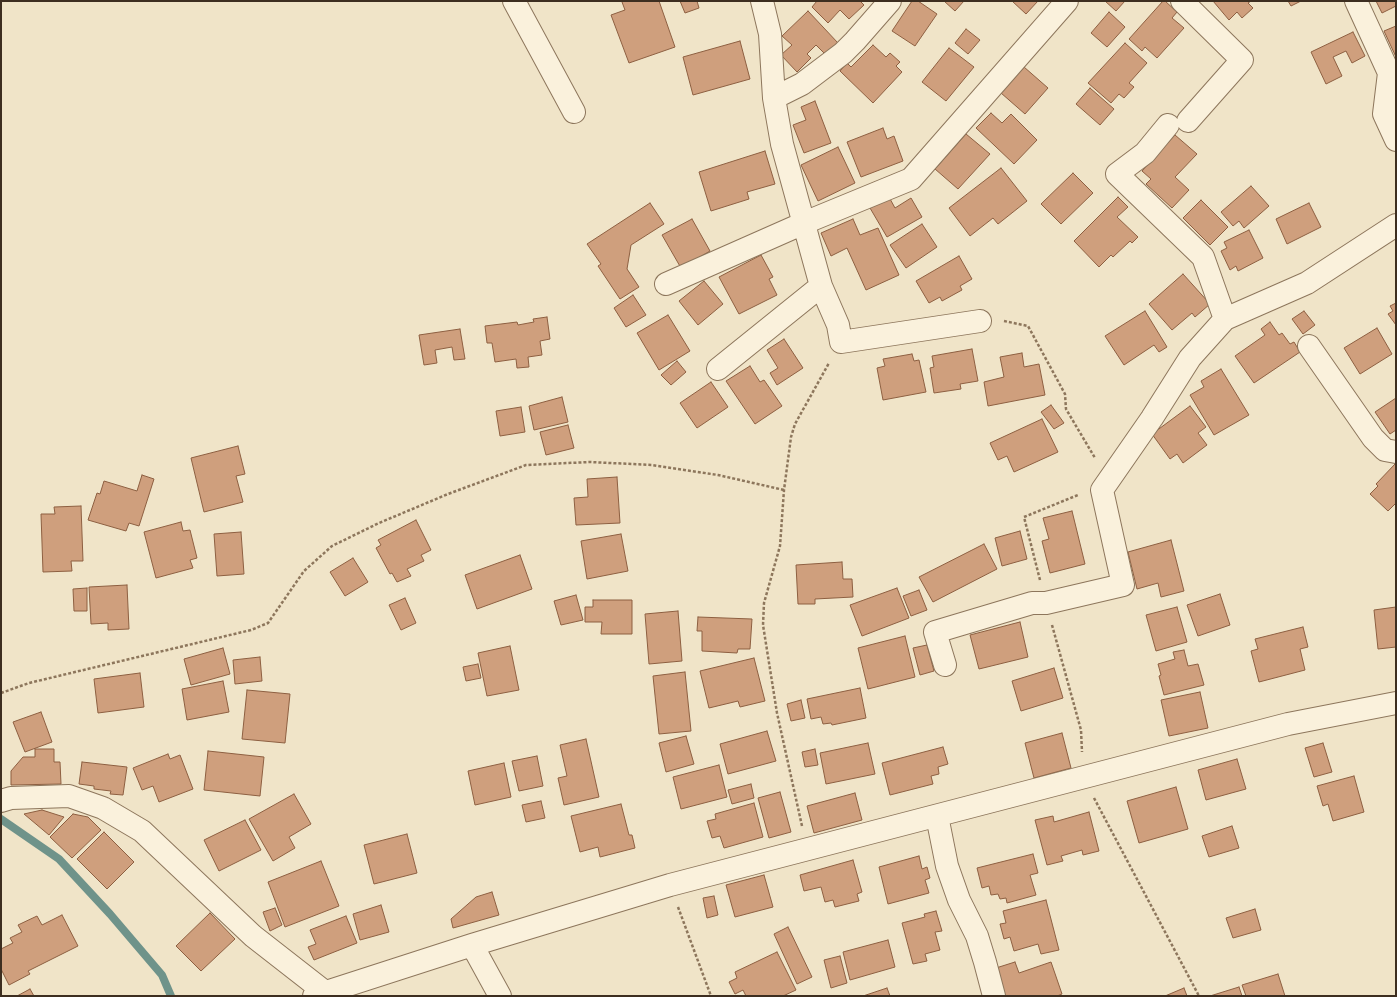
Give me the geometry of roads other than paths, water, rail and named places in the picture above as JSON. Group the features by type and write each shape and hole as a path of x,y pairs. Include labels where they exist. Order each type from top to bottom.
{"street":[{"path":"514,1 574,112"},
{"path":"762,1 770,34 774,98 782,144 821,286 838,325 841,342 980,321"},
{"path":"774,98 802,84 843,53 890,1"},
{"path":"666,284 804,223 911,179 1067,1"},
{"path":"1182,1 1242,60 1178,123 1145,153 1117,174 1203,257 1225,319"},
{"path":"1356,1 1389,72 1384,114 1396,140"},
{"path":"945,665 935,632 1032,603 1046,603 1123,585 1105,486 1190,358 1225,319 1307,284 1396,225"},
{"path":"718,369 821,286"},
{"path":"1309,346 1373,438 1385,450 1396,452"},
{"path":"1,801 11,798 70,796 103,808 142,831 253,936 320,994 670,884 807,850 1288,724 1396,703"},
{"path":"937,816 947,866 960,900 977,936 994,996"},
{"path":"472,945 500,996"}],"waterway":[{"path":"1,819 59,859 110,914 162,975 171,996"}]}
